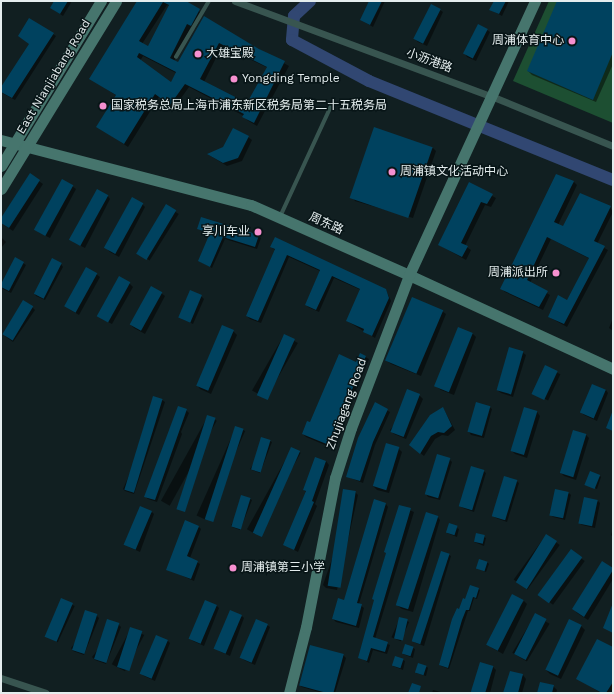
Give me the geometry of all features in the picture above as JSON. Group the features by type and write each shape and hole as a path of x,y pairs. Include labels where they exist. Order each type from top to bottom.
{"street":[{"name":"East Nianjiabang Road","path":"1,166 101,1"},
{"name":"East Nianjiabang Road","path":"1,189 116,1"},
{"name":"小沥港路","path":"235,1 328,35 489,101 613,146"},
{"path":"489,101 536,1"},
{"name":"Zhujiagang Road","path":"289,693 306,627 335,478 351,428 409,275 489,101"},
{"name":"周东路","path":"1,140 251,205 409,275 613,369"},
{"path":"1,678 46,693"}],"lane":[{"path":"176,57 209,1"},
{"path":"280,218 331,106"}],"green space":[{"name":"周浦体育中心","path":"549,1 613,1 613,123 513,81"}],"building":[{"path":"54,1 68,1 60,14 50,8"},
{"path":"137,1 186,1 200,9 191,26 187,24 170,58 178,62 204,16 259,49 285,61 254,123 242,117 244,114 185,84 170,105 155,94 124,144 96,127 116,95 89,79","holes":["163,2 169,5 148,46 139,41","219,43 267,67 247,103 200,79","139,53 176,72 171,82 137,57"]},
{"path":"369,1 382,1 370,25 360,20"},
{"path":"494,1 506,1 499,14 489,10"},
{"name":"周浦体育中心","path":"557,1 613,1 613,52 593,100 527,71"},
{"path":"431,4 441,9 423,44 413,39"},
{"path":"29,18 54,33 12,98 1,92 1,87 29,44 18,36"},
{"path":"478,24 488,29 473,58 463,53"},
{"name":"周浦镇文化活动中心","path":"374,127 433,147 408,218 350,198"},
{"path":"233,128 249,136 238,158 223,163 207,154 223,147"},
{"path":"30,173 40,180 9,228 1,223 1,218"},
{"path":"556,174 574,181 554,222 563,226 580,193 611,206 594,241 605,246 564,324 548,317 558,295 567,300 589,258 547,237 527,280 548,291 539,307 500,289"},
{"path":"62,179 73,185 45,236 34,230"},
{"path":"469,182 493,194 487,204 481,202 461,243 468,246 462,257 438,245"},
{"path":"97,189 108,195 80,246 69,240"},
{"path":"132,197 143,203 115,254 104,248"},
{"path":"166,204 176,210 146,260 136,254"},
{"path":"201,217 259,235 255,247 223,237 210,267 198,261 210,233 197,229"},
{"path":"275,237 386,289 389,298 372,336 363,332 364,329 346,321 360,289 332,276 316,310 305,305 320,270 287,255 258,321 246,316 275,249 270,247"},
{"path":"15,257 24,262 9,291 1,287 1,284"},
{"path":"52,258 62,263 44,299 34,294"},
{"path":"86,267 97,273 76,313 64,306"},
{"path":"119,276 130,282 108,323 97,316"},
{"path":"151,286 162,292 141,331 130,324"},
{"path":"190,290 202,295 190,323 178,318"},
{"path":"412,297 443,310 416,374 385,361"},
{"path":"23,300 33,306 13,340 2,334"},
{"path":"222,325 234,330 208,391 196,386"},
{"path":"458,327 473,333 449,392 434,386"},
{"path":"284,334 295,339 268,400 257,395"},
{"path":"509,347 523,351 511,394 497,390"},
{"path":"360,353 366,356 329,445 302,434 307,421 310,422 339,354 356,362"},
{"path":"545,365 558,371 544,400 531,394"},
{"path":"592,384 606,390 594,418 580,413"},
{"path":"407,389 420,394 404,437 391,432"},
{"path":"153,396 163,399 134,493 124,490"},
{"path":"375,402 388,409 373,442 360,481 346,477 358,438"},
{"path":"476,402 490,406 482,436 467,432"},
{"path":"178,406 187,409 155,500 144,497"},
{"path":"443,407 452,426 444,433 438,432 431,436 420,454 409,445 430,415"},
{"path":"524,407 537,411 524,455 511,451"},
{"path":"613,410 613,431 606,428"},
{"path":"207,415 216,418 185,512 176,509"},
{"path":"235,426 244,429 213,522 205,519"},
{"path":"573,430 586,434 573,477 560,473"},
{"path":"261,437 271,440 261,472 251,470"},
{"path":"386,443 399,447 386,490 373,486"},
{"path":"291,447 300,451 262,537 253,533"},
{"path":"437,454 450,458 438,498 425,494"},
{"path":"315,457 326,461 312,501 314,502 294,550 283,545 306,491 303,490"},
{"path":"471,466 484,470 472,510 459,506"},
{"path":"590,471 600,475 595,489 584,485"},
{"path":"504,476 517,480 505,520 492,516"},
{"path":"343,489 356,491 341,588 328,586"},
{"path":"555,489 569,492 563,518 549,515"},
{"path":"241,495 251,498 241,529 231,527"},
{"path":"584,497 598,500 592,526 578,523"},
{"path":"374,499 386,503 357,603 362,604 356,626 332,619 338,598 344,600"},
{"path":"399,505 411,508 373,637 388,642 385,652 371,648 367,661 358,658 374,600 372,599 386,553 384,552"},
{"path":"140,506 152,511 136,550 124,545"},
{"path":"426,512 438,516 408,609 396,605"},
{"path":"185,520 199,526 187,556 198,561 191,579 166,570"},
{"path":"449,523 458,526 454,535 446,533"},
{"path":"476,533 485,535 483,544 474,542"},
{"path":"546,534 557,541 527,589 516,582"},
{"path":"571,549 582,557 549,603 537,595"},
{"path":"441,551 450,554 420,644 412,641"},
{"path":"479,559 488,562 484,571 476,569"},
{"path":"602,561 613,568 613,570 584,617 572,609"},
{"path":"470,585 479,588 476,598 473,597 469,610 466,610 462,620 448,668 439,665 452,619 457,608 459,609 463,598 465,599"},
{"path":"512,594 524,600 498,651 486,645"},
{"path":"61,598 73,603 57,642 45,637"},
{"path":"205,600 217,605 201,644 189,639"},
{"path":"613,603 613,633 603,628"},
{"path":"85,610 97,614 84,654 72,650"},
{"path":"230,610 242,615 226,654 214,649"},
{"path":"535,613 547,619 526,660 514,654"},
{"path":"399,617 408,619 403,640 394,638"},
{"path":"107,619 119,623 106,663 94,659"},
{"path":"256,619 268,624 252,663 240,658"},
{"path":"569,619 582,625 558,676 545,670"},
{"path":"130,627 142,631 129,671 117,667"},
{"path":"156,635 168,640 152,679 140,674"},
{"path":"597,639 613,647 613,682 606,693 602,693 576,679"},
{"path":"405,644 414,647 410,656 402,654"},
{"path":"310,645 344,654 333,693 327,693 299,686"},
{"path":"395,656 404,659 400,668 392,666"},
{"path":"480,662 493,666 485,693 471,693"},
{"path":"418,663 427,666 423,675 415,673"},
{"path":"510,671 523,674 518,693 503,693"},
{"path":"540,682 554,685 552,693 537,693"},
{"path":"412,683 421,686 419,693 408,693"}],"waterway":[{"path":"310,1 294,16 292,40 369,81 613,180"}],"place":[{"name":"周浦体育中心","path":"572,41"},
{"name":"大雄宝殿","path":"198,54"},
{"name":"Yongding Temple","path":"234,79"},
{"name":"国家税务总局上海市浦东新区税务局第二十五税务局","path":"103,106"},
{"name":"周浦镇文化活动中心","path":"392,172"},
{"name":"享川车业","path":"258,232"},
{"name":"周浦派出所","path":"556,273"},
{"name":"周浦镇第三小学","path":"233,568"}]}
